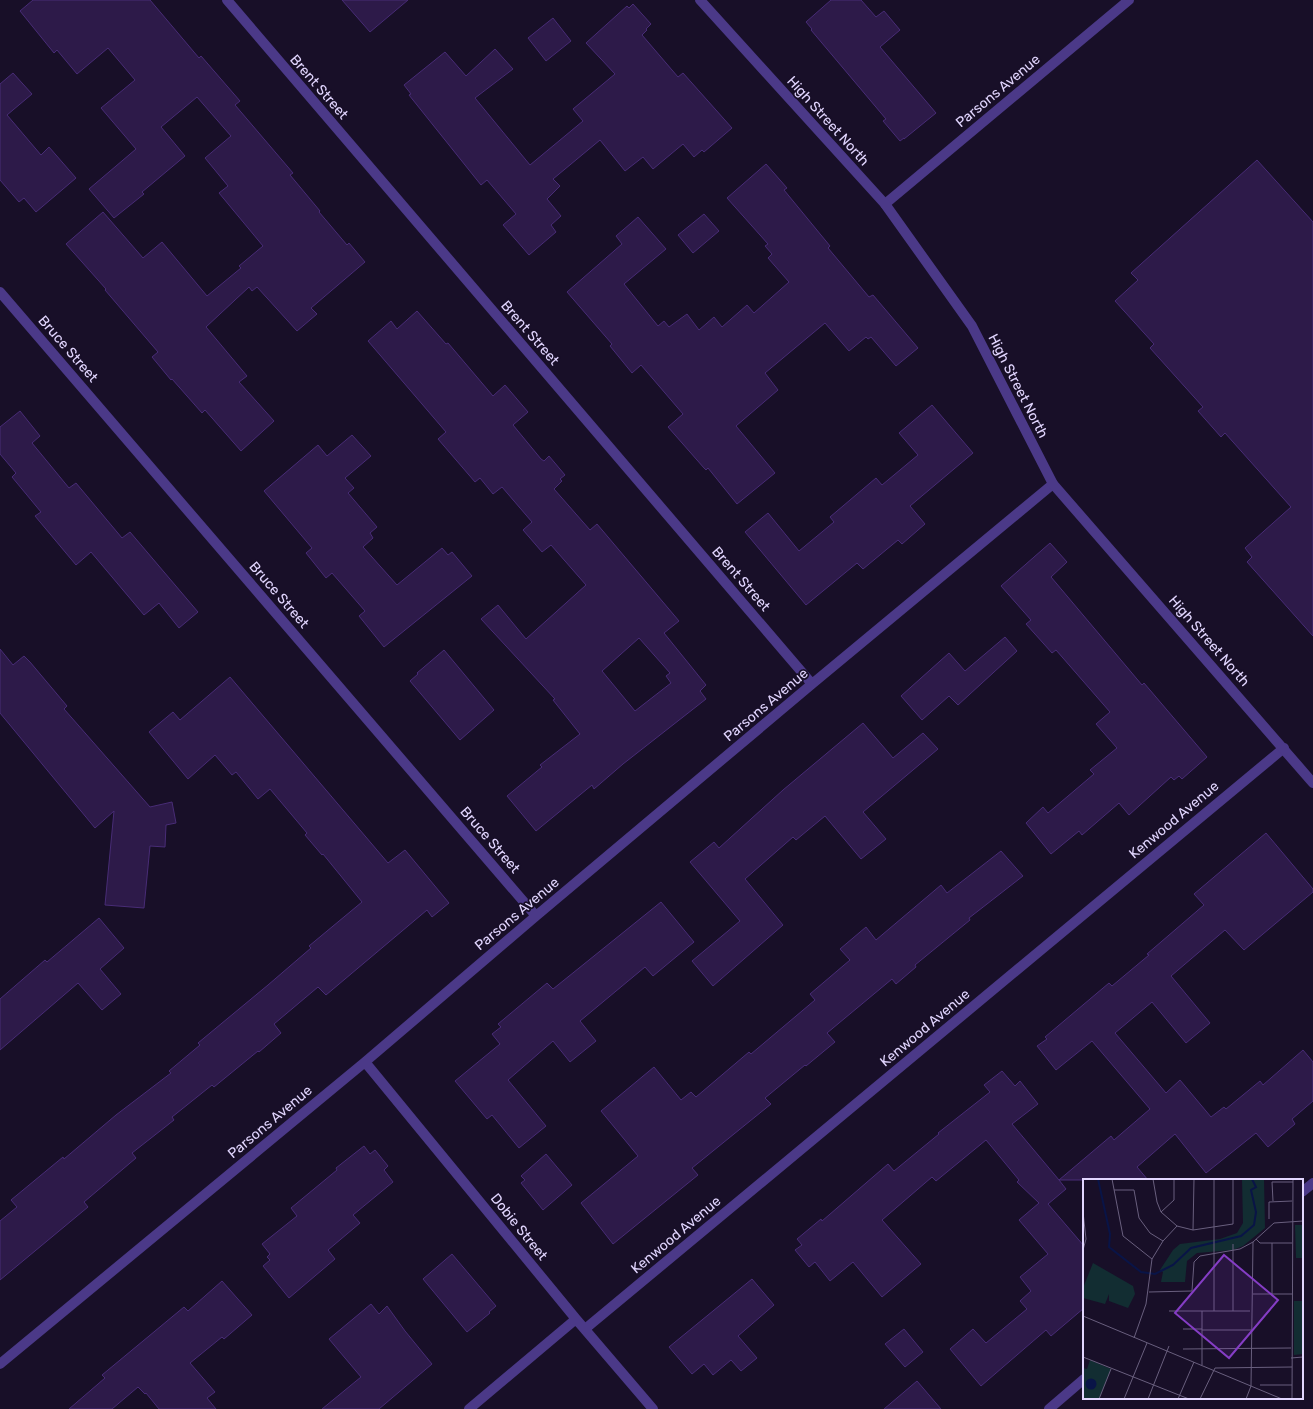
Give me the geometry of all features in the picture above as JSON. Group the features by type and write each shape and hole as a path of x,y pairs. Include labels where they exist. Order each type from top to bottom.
{"street":[{"name":"Brent Street","path":"227,0 812,684"},
{"name":"High Street North","path":"700,0 885,204 972,326 1053,484 1313,783"},
{"name":"Parsons Avenue","path":"885,204 1130,0"},
{"name":"Bruce Street","path":"0,292 536,916"},
{"name":"Parsons Avenue","path":"0,1364 365,1062 812,684 1053,484"},
{"name":"Kenwood Avenue","path":"585,1329 1284,748"},
{"name":"Dobie Street","path":"365,1062 576,1319 653,1409"},
{"path":"1303,1191 1313,1183"},
{"path":"469,1409 576,1319"},
{"path":"1049,1409 1083,1380"}],"building":[{"path":"33,0 150,0 199,58 201,56 240,101 235,105 293,173 290,175 320,211 319,212 347,245 349,243 365,262 311,308 317,314 297,331 257,287 252,291 249,287 206,327 247,376 239,382 274,421 241,451 205,410 202,413 172,379 171,380 152,357 158,352 105,290 106,289 66,244 103,212 143,258 162,242 207,296 241,268 239,266 263,246 219,193 228,186 205,158 231,136 197,97 161,127 185,156 142,192 144,194 114,218 89,189 136,149 101,108 135,80 108,48 77,74 57,50 54,53 20,11"},
{"path":"342,0 408,0 370,32"},
{"path":"831,0 861,0 876,17 884,11 900,30 880,47 936,113 904,139 900,141 883,121 886,119 811,30 812,29 806,22"},
{"path":"633,4 651,24 642,35 678,77 683,73 732,128 704,152 702,150 694,157 683,144 653,169 643,157 625,171 600,140 553,179 560,186 547,199 561,216 551,225 556,232 529,255 503,225 516,214 487,180 481,185 409,95 411,94 404,85 445,52 466,76 495,49 513,69 475,98 530,165 583,121 573,109 615,74 586,43 627,6 629,8"},
{"path":"553,18 571,41 546,61 528,38"},
{"path":"13,73 32,94 7,115 41,155 49,147 76,178 36,212 24,198 19,202 0,180 0,84"},
{"path":"1257,160 1313,222 1313,636 1247,562 1252,557 1245,548 1291,507 1225,433 1221,437 1198,411 1203,407 1150,348 1154,344 1115,301 1138,280 1131,273"},
{"path":"766,164 787,188 784,190 830,246 828,248 869,297 873,295 918,348 896,366 871,337 868,339 866,337 849,351 825,323 765,373 778,390 736,426 775,473 737,504 708,468 706,470 704,468 668,427 683,414 641,365 632,373 610,346 612,344 567,292 622,244 616,236 638,217 666,249 624,284 658,326 664,321 669,327 687,314 699,330 714,317 722,327 747,305 754,313 789,282 768,258 772,254 765,246 768,244 727,198"},
{"path":"704,214 719,231 693,253 678,235"},
{"path":"417,311 446,344 448,343 493,396 505,385 528,412 513,425 541,459 544,461 549,456 565,475 560,479 562,481 554,489 590,530 597,524 679,621 664,633 706,685 700,691 706,699 623,764 594,789 592,785 536,831 507,796 542,767 540,765 580,734 553,700 555,699 481,619 498,605 526,639 586,585 551,545 542,552 523,530 532,522 502,487 493,494 480,478 475,482 438,439 446,432 368,341 391,321 397,329","holes":["639,638 670,673 666,676 671,683 635,711 602,671"]},
{"path":"932,405 973,453 910,506 925,524 902,544 898,540 863,569 857,563 806,605 745,532 768,513 799,551 834,522 830,517 876,478 882,485 918,455 899,433"},
{"path":"20,411 40,436 32,443 69,488 76,483 122,538 130,532 198,612 179,628 159,603 144,615 91,552 76,565 35,516 41,512 12,477 16,473 0,454 0,427"},
{"path":"352,435 371,456 345,478 354,488 348,493 377,527 370,533 373,538 363,547 397,585 442,548 448,555 452,552 472,576 384,647 359,616 365,611 332,573 326,578 306,553 312,548 264,491 318,445 327,456"},
{"path":"1050,543 1067,562 1051,577 1142,685 1144,683 1207,757 1182,779 1179,776 1174,780 1171,777 1129,815 1119,803 1082,835 1079,831 1051,854 1026,823 1043,807 1048,813 1094,774 1090,770 1117,748 1096,724 1110,712 1056,650 1052,653 1026,624 1031,620 1001,586"},
{"path":"1005,637 1017,651 958,705 949,696 922,720 901,696 949,653 965,671"},
{"path":"0,649 13,665 24,656 30,662 67,706 64,709 150,807 172,802 176,823 166,825 165,847 150,846 144,908 105,905 114,811 95,828 0,713"},
{"path":"444,650 494,710 460,740 410,681"},
{"path":"230,677 388,863 405,850 449,903 432,917 427,910 326,995 318,987 274,1024 281,1033 214,1087 212,1085 172,1117 174,1120 132,1153 136,1158 84,1202 88,1207 0,1280 0,1221 17,1207 11,1200 63,1157 64,1159 116,1115 171,1073 169,1071 200,1045 198,1043 268,985 311,948 309,946 362,902 323,854 322,855 305,835 307,833 270,789 258,799 236,772 232,775 215,755 188,779 149,732 173,712 180,720"},
{"path":"863,723 893,758 923,733 938,749 863,812 886,839 861,859 825,816 796,840 793,837 745,879 783,925 713,986 692,961 740,921 690,862 714,842 719,848 783,790"},
{"path":"1266,833 1313,889 1313,892 1244,950 1225,930 1171,976 1210,1023 1186,1043 1152,1002 1115,1033 1166,1093 1180,1080 1211,1117 1224,1107 1226,1109 1260,1081 1263,1085 1303,1050 1313,1062 1313,1101 1292,1119 1295,1124 1268,1147 1256,1133 1206,1173 1175,1134 1137,1167 1147,1179 1059,1180 1111,1136 1114,1140 1150,1109 1092,1041 1056,1070 1037,1046 1047,1039 1045,1037 1109,983 1112,986 1149,955 1147,954 1204,905 1194,894"},
{"path":"1001,851 1023,876 969,918 970,920 915,965 916,967 896,984 892,979 827,1033 835,1042 765,1098 771,1104 692,1168 698,1175 613,1244 581,1203 638,1156 601,1111 654,1067 681,1100 691,1092 696,1097 749,1052 751,1054 815,1000 810,994 850,960 840,949 866,927 876,940 941,885 947,893"},
{"path":"661,902 694,942 653,976 645,967 580,1021 596,1041 570,1062 553,1041 508,1080 546,1126 519,1148 492,1115 487,1119 455,1081 500,1044 492,1034 501,1027 498,1024 547,983 553,989"},
{"path":"99,918 124,948 100,969 121,994 102,1010 78,983 0,1050 0,999 45,960 47,962"},
{"path":"1002,1071 1015,1086 1020,1081 1038,1104 1012,1124 1066,1189 1048,1204 1083,1245 1083,1309 1051,1336 1046,1330 981,1386 950,1349 973,1329 986,1343 1027,1309 1020,1301 1031,1291 1020,1277 1048,1254 1019,1220 1039,1203 1017,1182 1019,1180 986,1140 936,1181 932,1177 882,1220 921,1264 882,1297 853,1262 830,1281 815,1262 809,1267 795,1250 802,1245 797,1239 821,1219 822,1221 888,1164 894,1171 939,1134 938,1133 990,1092 984,1085"},
{"path":"364,1146 370,1154 375,1150 388,1166 384,1170 393,1182 353,1215 360,1223 328,1250 335,1259 289,1298 263,1266 270,1260 267,1257 270,1254 262,1244 297,1216 291,1208 337,1170 336,1168"},
{"path":"546,1154 572,1185 543,1210 521,1183 525,1180 521,1176"},
{"path":"452,1254 496,1306 489,1312 490,1313 467,1332 423,1279"},
{"path":"752,1279 774,1305 738,1336 757,1358 741,1371 731,1360 713,1375 704,1364 692,1374 669,1347"},
{"path":"222,1281 252,1315 224,1339 222,1337 190,1363 215,1392 207,1398 216,1409 159,1409 146,1393 145,1394 138,1387 112,1409 69,1409 105,1378 102,1375 184,1307 188,1311"},
{"path":"371,1304 379,1314 387,1306 432,1364 379,1409 322,1409 361,1377 329,1339"},
{"path":"904,1329 923,1352 905,1367 885,1344"},
{"path":"917,1381 941,1409 884,1409"}]}
